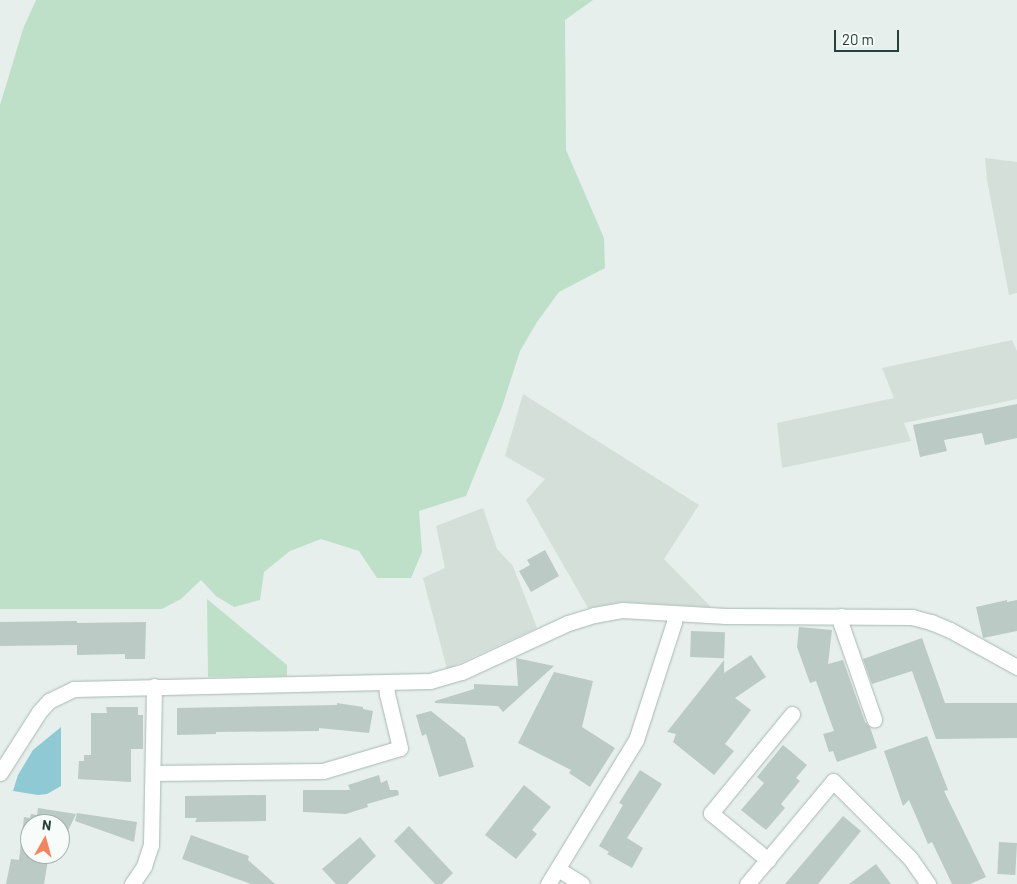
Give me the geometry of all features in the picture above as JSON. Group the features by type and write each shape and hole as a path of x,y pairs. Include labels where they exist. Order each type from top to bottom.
{"street":[{"path":"0,772 39,712 49,701 61,694 89,687 421,682 446,677 568,623 594,615 622,610 726,616 912,617 931,622 1017,667"},
{"path":"548,884 636,740 674,622 674,612"},
{"path":"841,616 841,624 874,719"},
{"path":"153,773 323,771 400,748 386,683"},
{"path":"132,884 144,866 151,845 154,686"},
{"path":"768,860 711,813 792,714"},
{"path":"747,884 833,780 910,858 928,884"},
{"path":"558,869 582,884"}],"shaded area":[{"path":"985,158 1017,162 1017,293 1009,295 987,180"},
{"path":"1012,340 1017,351 1017,399 904,423 911,441 782,468 777,423 894,398 882,368"},
{"path":"523,394 699,505 664,559 711,607 621,602 588,608 526,500 545,479 505,456"},
{"path":"483,508 497,549 513,566 537,628 447,669 423,578 445,568 436,526"}],"green space":[{"path":"36,0 593,0 565,20 566,150 604,238 605,268 559,292 537,322 520,351 502,407 466,496 419,511 422,552 411,578 377,578 359,551 321,539 290,551 264,572 260,600 234,607 216,596 201,580 181,599 162,609 0,609 0,105 23,29"},
{"path":"207,599 287,665 287,676 208,677"}],"water":[{"path":"61,727 61,786 47,794 38,795 13,791 18,775 33,750"}],"building":[{"path":"1017,404 1017,438 985,445 982,433 944,440 947,451 920,457 913,425"},
{"path":"545,550 559,576 531,592 519,571 530,565 527,560"},
{"path":"1007,600 1007,602 1017,600 1017,631 983,638 976,607"},
{"path":"77,621 77,623 146,622 145,659 125,659 125,654 77,655 77,645 0,646 0,622"},
{"path":"799,627 832,630 828,664 843,660 865,722 870,727 877,748 837,762 833,751 829,752 823,734 834,731 816,681 810,683 797,647"},
{"path":"691,631 725,632 724,658 690,657"},
{"path":"922,638 945,703 1017,703 1017,738 936,739 912,671 872,684 863,659"},
{"path":"751,655 766,677 735,698 751,710 725,744 734,751 714,775 673,742 676,734 667,732 724,660 724,673"},
{"path":"516,658 554,666 503,712 498,706 435,703 435,701 474,689 474,684 518,686"},
{"path":"554,672 593,681 582,727 615,748 590,787 569,773 571,770 518,743"},
{"path":"337,703 363,707 363,709 373,711 369,733 319,728 319,731 216,732 216,734 177,735 177,708 337,705"},
{"path":"106,707 138,707 138,715 143,715 143,749 131,749 131,782 78,779 79,761 84,761 84,755 91,755 91,713 107,713"},
{"path":"431,711 465,738 474,767 439,777 426,734 422,736 416,715"},
{"path":"927,736 948,790 944,791 986,877 970,884 952,884 932,842 928,844 909,800 903,806 884,751"},
{"path":"783,745 807,765 796,778 800,781 781,804 785,808 766,830 741,810 764,783 757,777"},
{"path":"640,770 662,784 627,838 643,848 632,868 607,854 609,852 599,846 623,805 619,803"},
{"path":"379,775 381,783 387,780 390,790 398,790 399,795 367,804 368,807 346,814 303,812 303,790 350,790 348,785"},
{"path":"524,785 551,807 532,830 537,834 516,859 485,835"},
{"path":"266,795 266,821 195,822 197,818 185,818 185,796"},
{"path":"38,808 76,814 70,827 70,814 37,814"},
{"path":"77,813 137,822 134,842 75,821"},
{"path":"843,816 861,831 818,884 785,884"},
{"path":"409,826 453,873 442,884 435,884 394,841"},
{"path":"191,835 249,856 248,860 275,884 251,884 182,859"},
{"path":"360,837 376,856 347,884 336,884 322,869"},
{"path":"999,842 1017,843 1015,875 997,874"},
{"path":"20,851 20,864 47,864 44,884 6,884 11,859 19,860"},
{"path":"876,864 891,884 849,884"}]}
